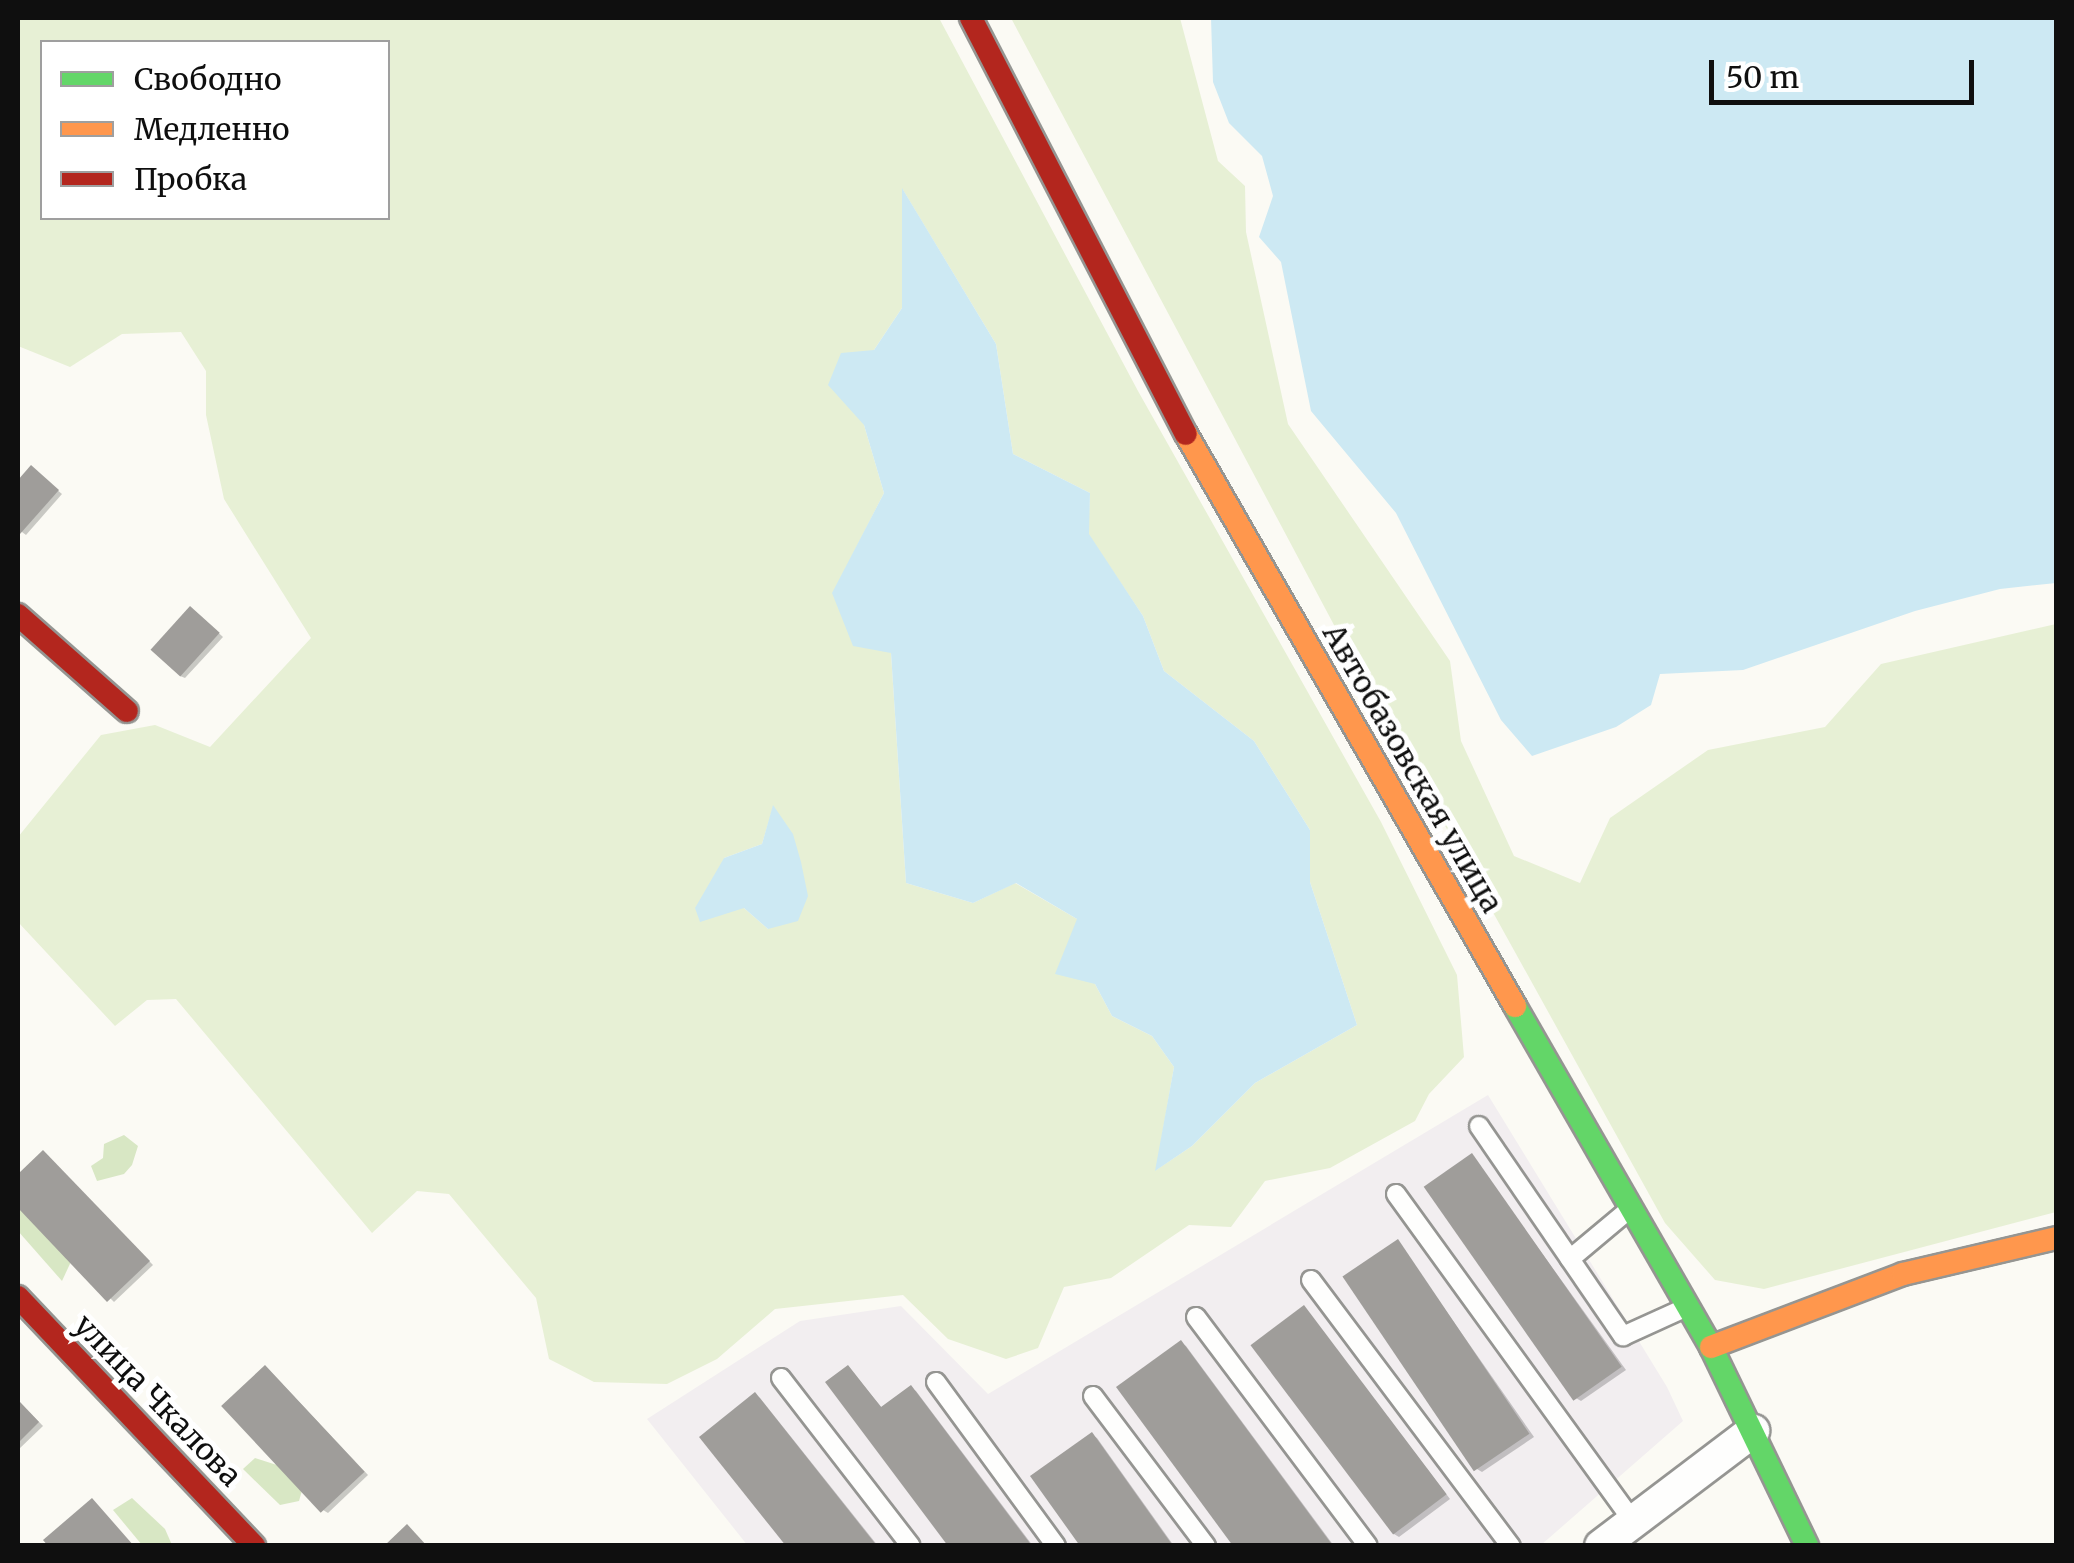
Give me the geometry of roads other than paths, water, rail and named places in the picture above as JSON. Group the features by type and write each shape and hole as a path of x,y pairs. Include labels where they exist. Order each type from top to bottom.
{"street":[{"name":"Автобазовская улица","path":"971,18 1180,422 1711,1347 1807,1546"},
{"path":"18,615 127,711"},
{"path":"1711,1347 1902,1274 2056,1238"},
{"name":"улица Чкалова","path":"18,1297 254,1546"},
{"path":"1601,1546 1753,1430"}],"lane":[{"path":"1479,1126 1624,1336 1688,1306"},
{"path":"1396,1194 1632,1522"},
{"path":"1570,1259 1631,1208"},
{"path":"1311,1280 1511,1546"},
{"path":"1196,1317 1368,1546"},
{"path":"782,1378 911,1546"},
{"path":"936,1382 1056,1546"},
{"path":"1093,1396 1206,1546"}],"water":[{"path":"1211,18 2056,18 2056,583 2000,589 1915,611 1743,670 1660,674 1651,705 1616,727 1532,756 1501,720 1396,513 1311,411 1281,262 1259,237 1273,196 1262,156 1229,123 1213,82"},
{"path":"902,188 996,344 1013,454 1090,493 1089,534 1143,616 1164,671 1254,741 1310,830 1310,882 1357,1025 1255,1083 1192,1146 1155,1171 1174,1067 1152,1036 1112,1016 1095,984 1055,974 1077,919 1016,883 973,903 906,883 891,653 853,646 832,593 884,493 864,425 828,385 841,353 874,350 902,308"},
{"path":"773,805 793,834 801,862 808,896 798,921 768,929 744,908 700,922 695,908 724,858 762,844"}]}
